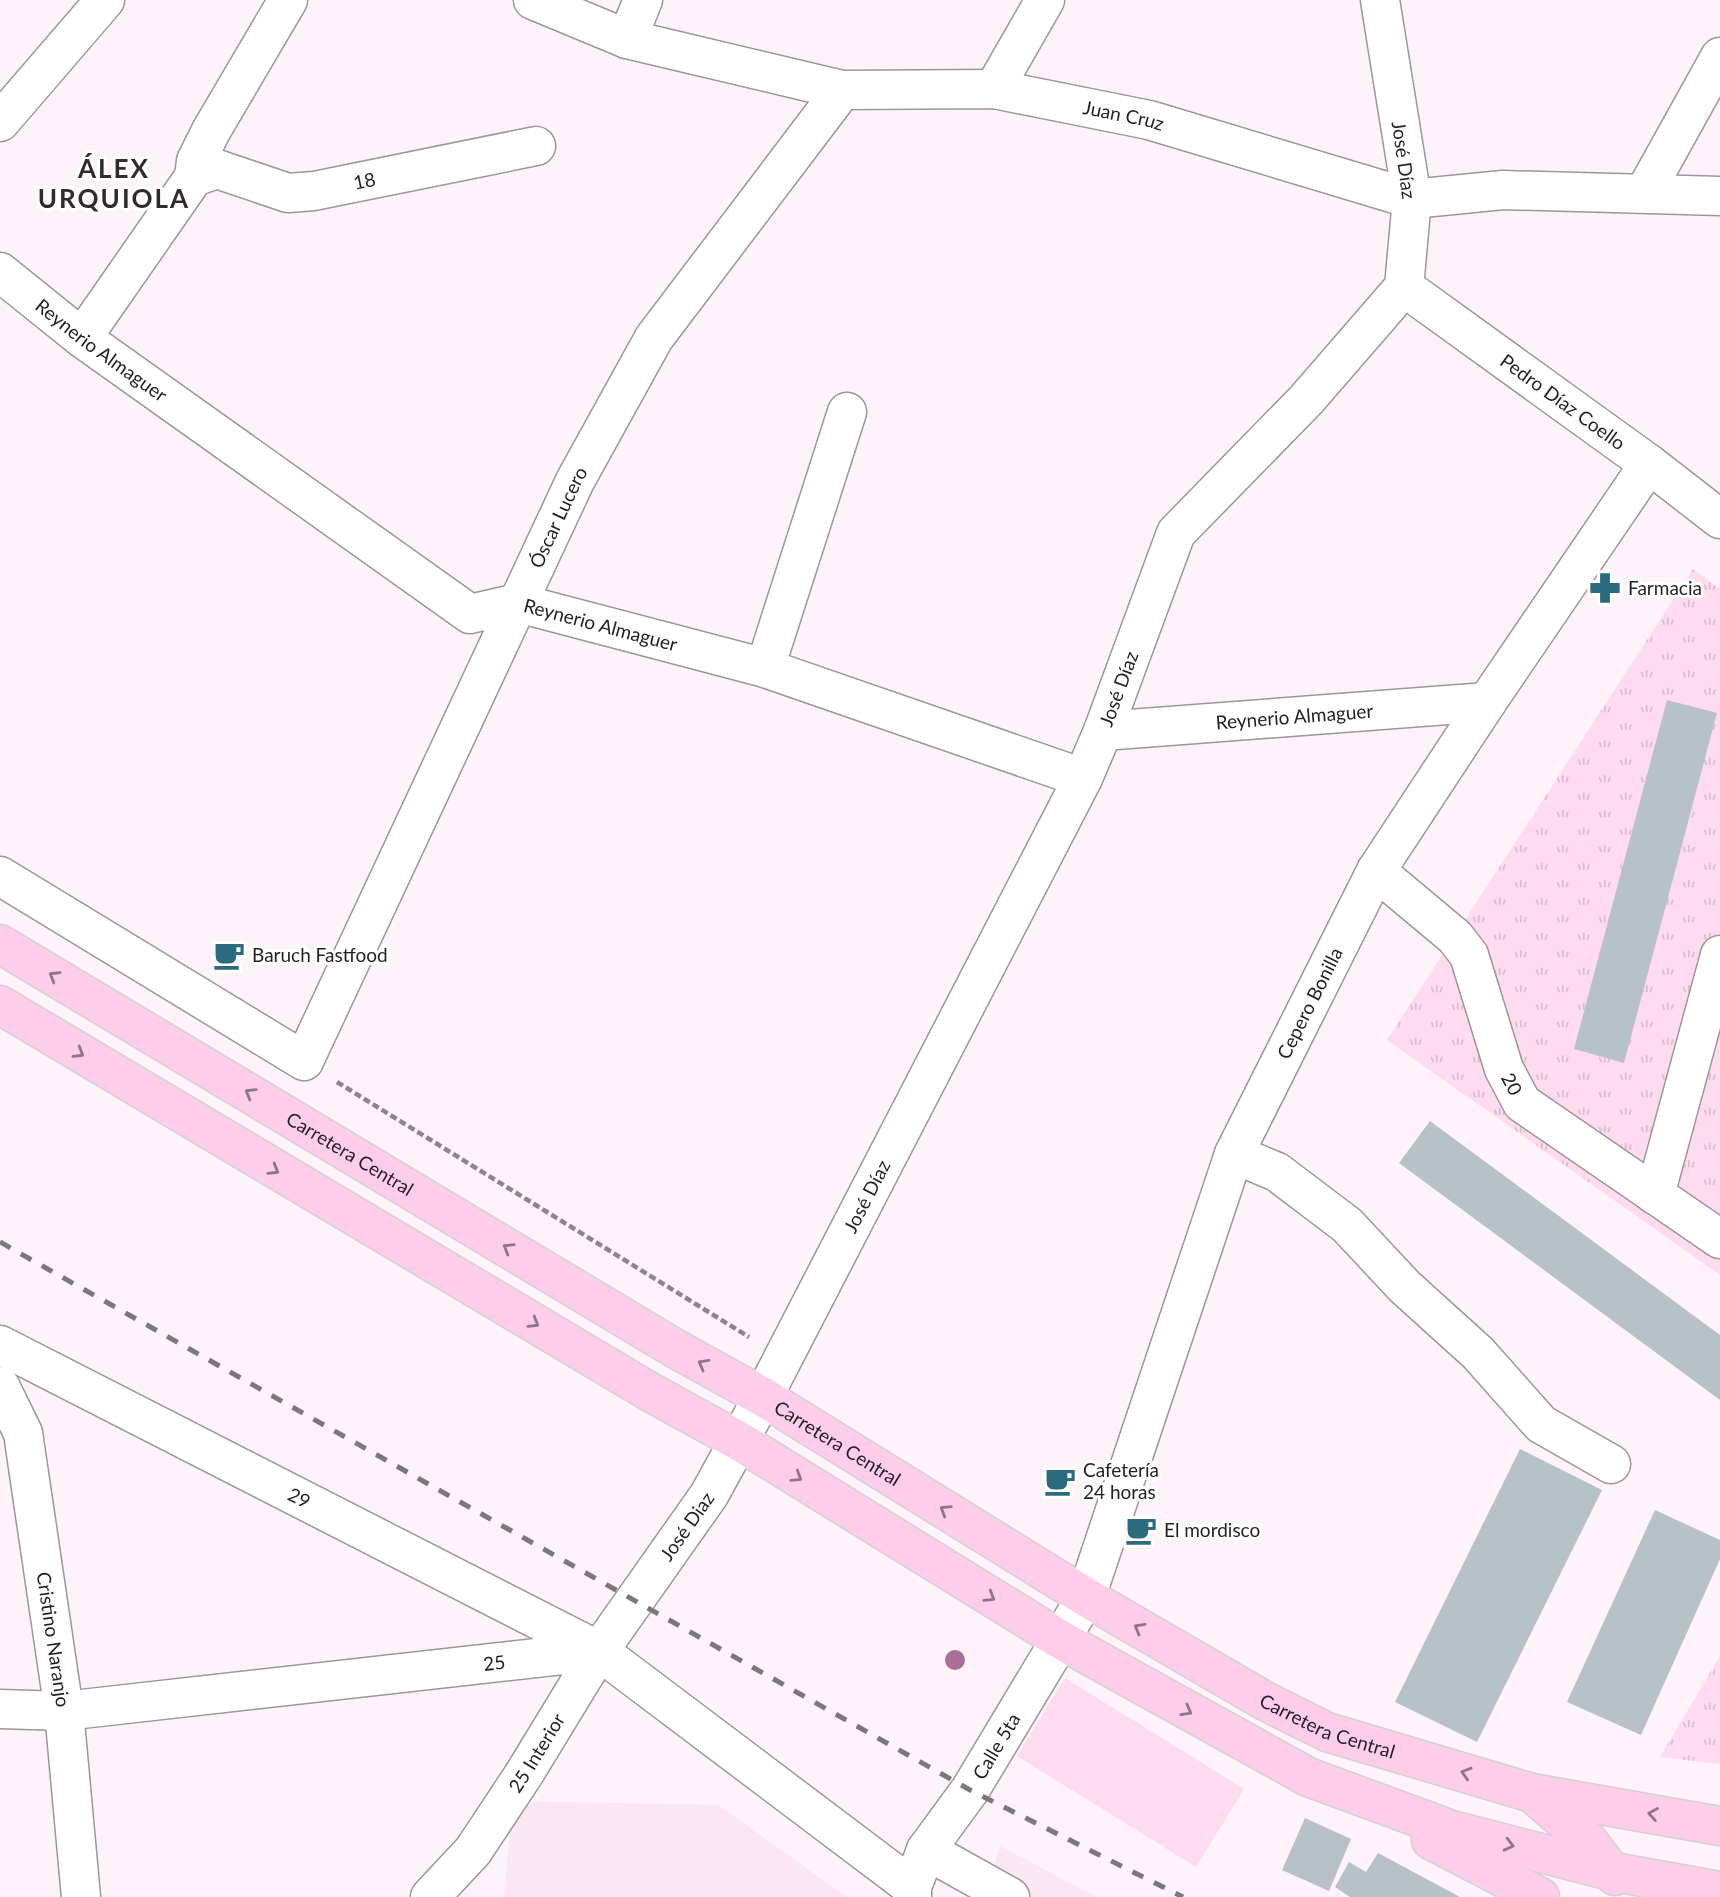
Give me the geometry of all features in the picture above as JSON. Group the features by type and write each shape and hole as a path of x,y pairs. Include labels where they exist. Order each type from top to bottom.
{"main road":[{"name":"Carretera Central","path":"0,944 676,1349 763,1397 1086,1597 1265,1702 1327,1732 1531,1793 1720,1826"},
{"path":"0,1005 603,1364 739,1441 1061,1640 1308,1777 1540,1897"},
{"path":"1308,1777 1452,1830 1619,1885 1720,1891"},
{"path":"1531,1793 1588,1841 1619,1885"}],"street":[{"path":"0,122 105,0"},
{"path":"82,338 194,177 196,162 211,131 288,0"},
{"name":"Juan Cruz","path":"533,0 627,39 842,90 994,89 1149,120 1412,199 1503,190 1720,196"},
{"path":"627,39 643,0"},
{"path":"994,89 1045,0"},
{"name":"José Díaz","path":"763,1397 1083,779 1176,533 1306,400 1404,287 1412,199 1380,0"},
{"path":"1645,192 1720,57"},
{"name":"Óscar Lucero","path":"304,1061 575,481 654,338 842,90"},
{"name":"18","path":"194,177 217,169 288,194 536,146"},
{"name":"Reynerio Almaguer","path":"0,272 82,338 470,614 518,603 765,668 1083,779"},
{"name":"Pedro Díaz Coello","path":"1404,287 1649,464 1720,519"},
{"path":"765,668 846,412"},
{"name":"Cepero Bonilla","path":"1086,1597 1234,1154 1376,871 1649,464"},
{"name":"Reynerio Almaguer","path":"1103,731 1487,702"},
{"name":"20","path":"1376,871 1455,937 1469,955 1504,1069 1522,1103 1720,1239"},
{"path":"0,876 304,1061"},
{"path":"1655,1195 1720,955"},
{"path":"1234,1154 1277,1172 1347,1225 1405,1287 1478,1353 1541,1424 1611,1464"},
{"name":"29","path":"0,1345 599,1651"},
{"name":"Cristino Naranjo","path":"0,1386 23,1433 64,1710 81,1897"},
{"name":"José Diaz","path":"599,1651 709,1495 763,1397"},
{"name":"Calle 5ta","path":"912,1892 926,1850 970,1790 1086,1597"},
{"path":"599,1651 912,1892"},
{"name":"25","path":"0,1709 64,1710 599,1651"},
{"name":"25 Interior","path":"430,1897 473,1851 546,1740 599,1651"},
{"path":"926,1850 1010,1897"},
{"name":"25 Interior","path":"470,1897 473,1851"}],"path":[{"path":"304,1061 783,1358"}],"shaded area":[{"path":"513,1801 718,1805 847,1897 504,1897"},
{"path":"1000,1846 1097,1897 985,1897"}],"green space":[{"path":"1693,569 1720,589 1720,1275 1387,1040"},
{"path":"1720,1656 1720,1764 1660,1757"},
{"path":"1065,1678 1244,1789 1196,1867 1017,1756"}],"building":[{"path":"1667,700 1717,713 1624,1063 1574,1049"},
{"path":"1430,1121 1720,1335 1720,1400 1399,1163"},
{"path":"1520,1449 1602,1490 1477,1742 1395,1702"},
{"path":"1655,1510 1720,1540 1720,1559 1641,1735 1567,1702"},
{"path":"1305,1818 1351,1839 1329,1891 1282,1870"},
{"path":"1378,1853 1460,1897 1350,1897 1335,1887 1349,1862 1366,1872"}],"railway":[{"path":"0,1242 970,1790 1183,1897"}],"place":[{"name":"Farmacia","path":"1605,588"},
{"name":"Baruch Fastfood","path":"229,955"},
{"name":"Cafetería 24 horas","path":"1060,1481"},
{"name":"El mordisco","path":"1141,1530"}],"district":[{"name":"ÁLEX URQUIOLA","path":"114,184"}]}
